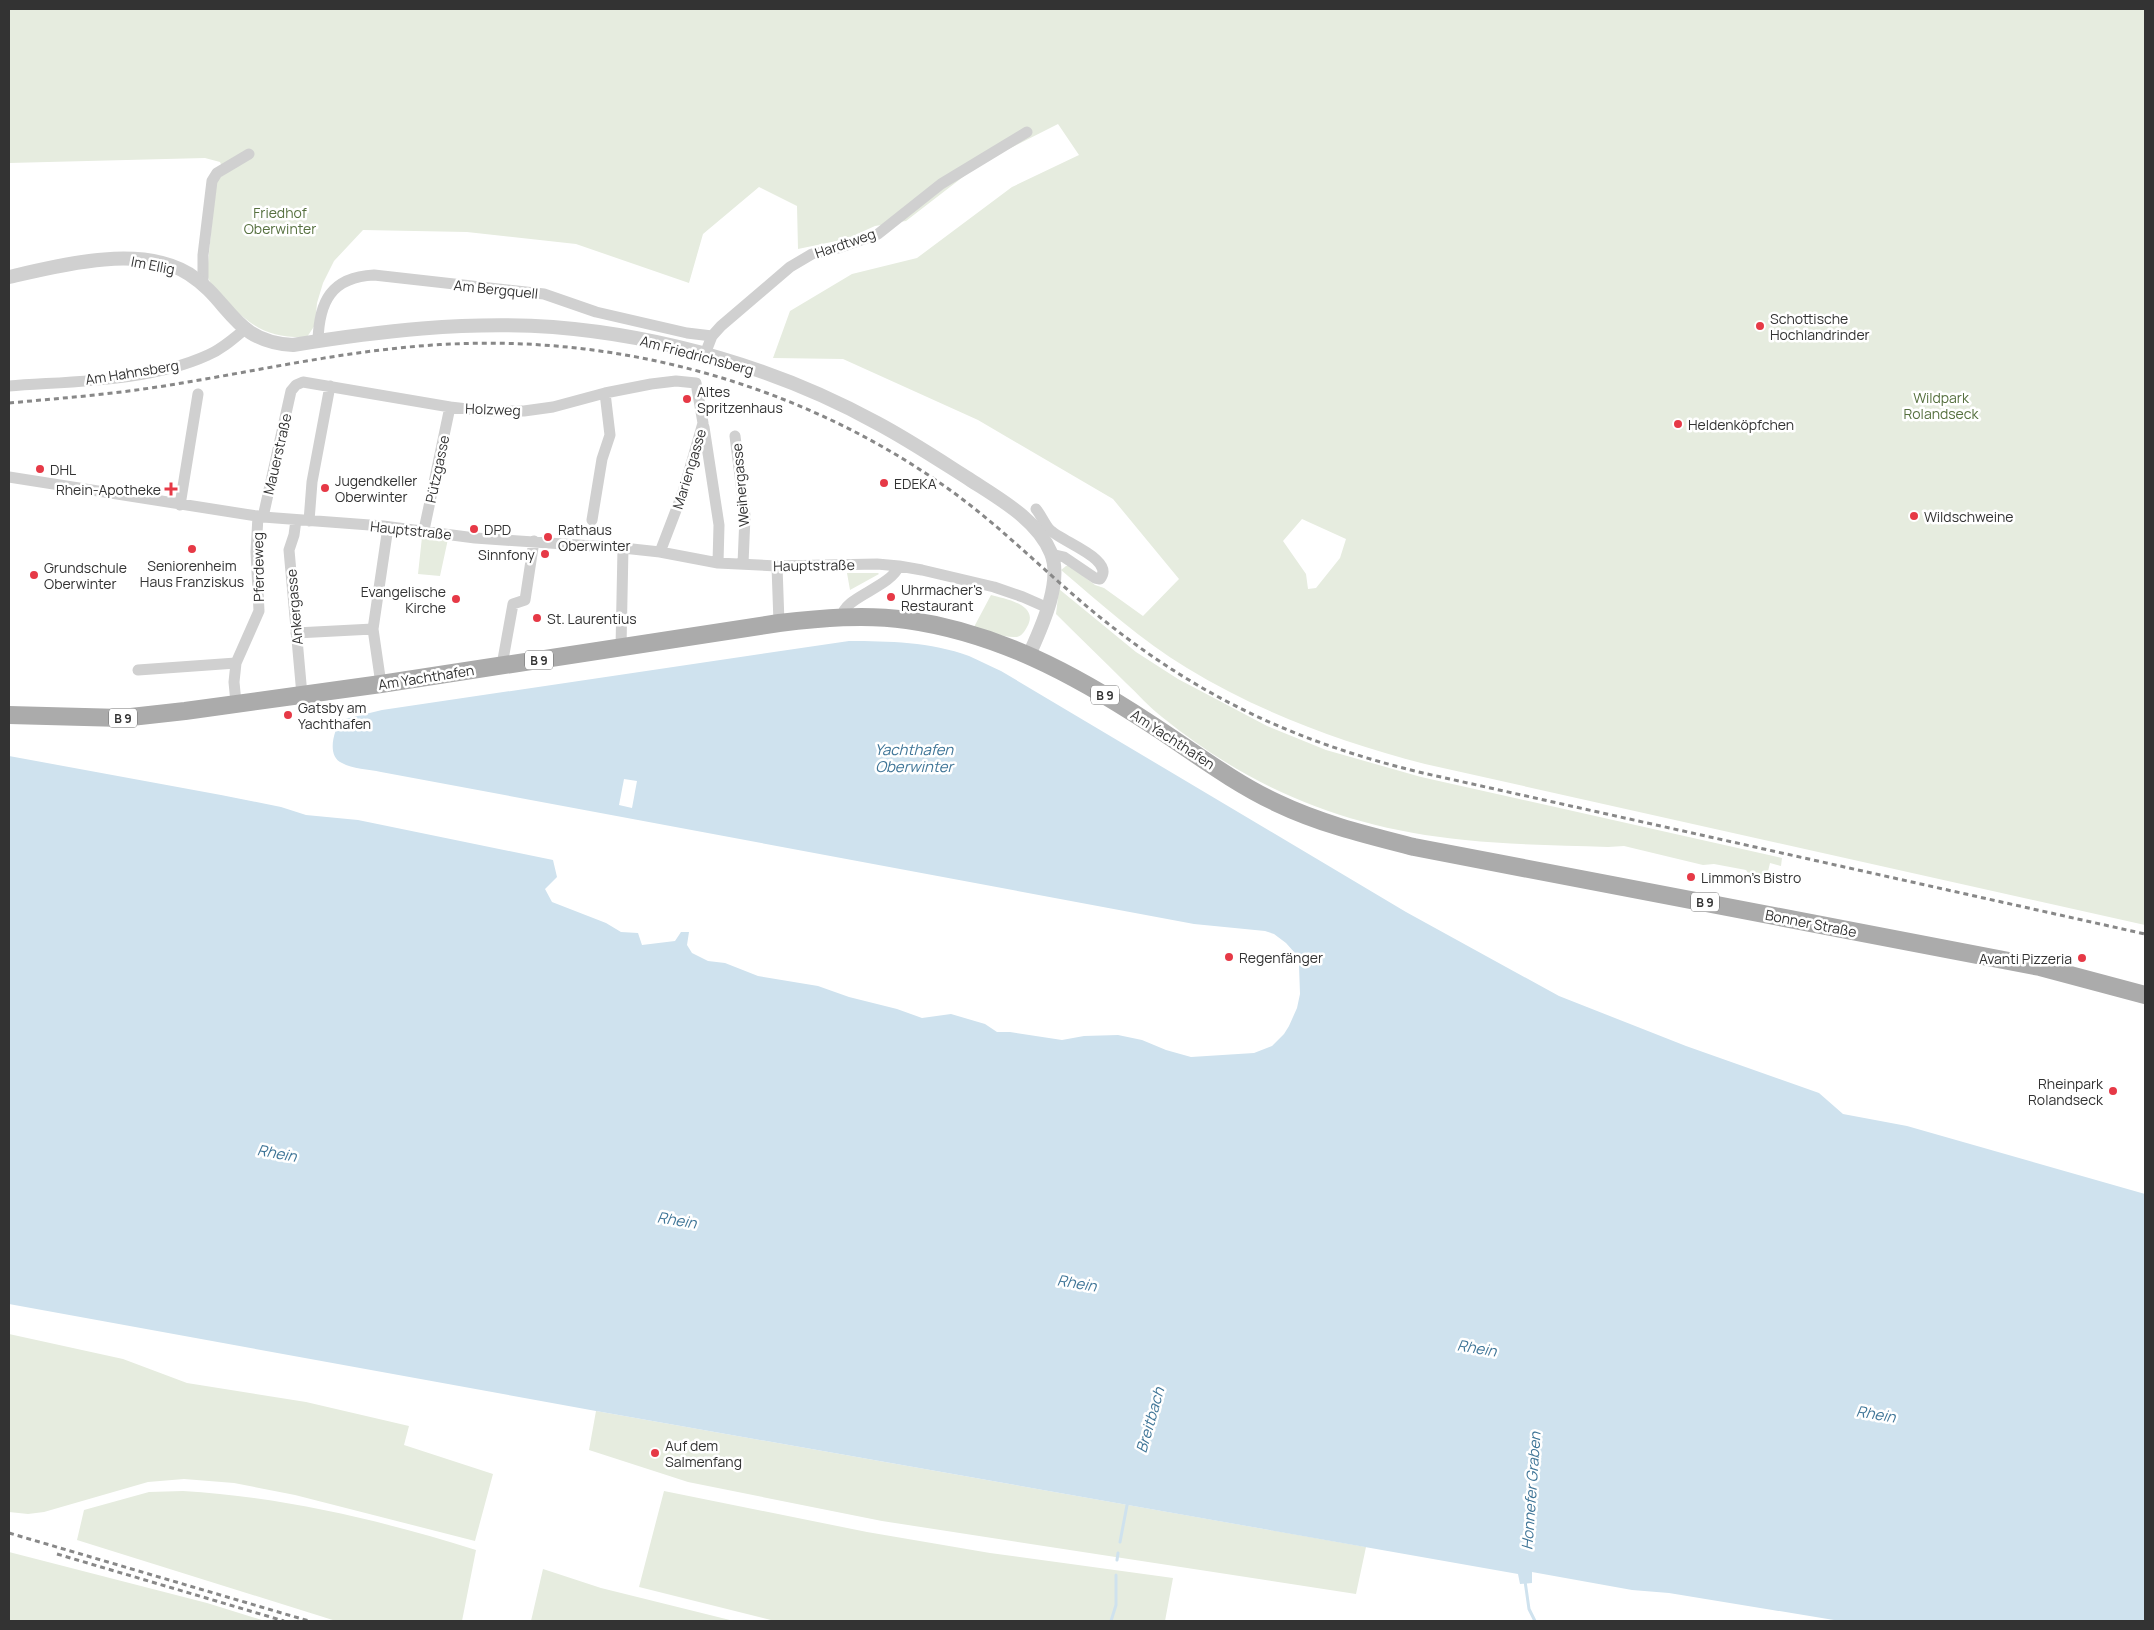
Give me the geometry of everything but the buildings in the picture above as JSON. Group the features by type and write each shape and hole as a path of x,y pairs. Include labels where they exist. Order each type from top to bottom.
{"main road":[{"name":"Am Yachthafen","path":"9,715 122,718 381,684 779,623 842,617 907,620 971,635 1030,655 1062,670 1123,707 1241,784 1278,804 1306,816 1351,831 1475,858"},
{"name":"Bonner Straße","path":"1475,858 2031,966 2145,996"}],"street":[{"name":"Hardtweg","path":"705,354 712,336 790,267 812,254 838,248 878,234 941,184 1027,132"},
{"path":"203,286 203,255 212,181 217,172 249,154"},
{"name":"Im Ellig","path":"9,277 85,260 116,259 165,264 188,274 203,286"},
{"name":"Am Bergquell","path":"318,341 321,310 336,288 346,280 358,276 374,276 544,294 596,312 687,333 712,336"},
{"name":"Am Friedrichsberg","path":"203,286 245,329 266,341 279,344 293,345 440,326 515,325 554,327 607,334 705,354 796,384 878,423 928,453 1036,528 1051,554 1054,570 1048,608 1030,655"},
{"name":"Am Hahnsberg","path":"9,386 160,371 209,355 226,345 245,329"},
{"name":"Holzweg","path":"291,391 296,385 303,382 450,407 485,411 524,411 553,407 605,393 676,381 696,383"},
{"name":"Mariengasse","path":"660,552 683,492 703,423 696,383"},
{"path":"310,521 312,482 330,386"},
{"name":"Mauerstraße","path":"260,516 291,391"},
{"path":"592,520 602,459 610,435 605,393"},
{"path":"180,505 198,394"},
{"name":"Pützgasse","path":"424,530 450,407"},
{"path":"703,423 719,525 718,563"},
{"name":"Weihergasse","path":"735,436 745,516 743,564"},
{"name":"Hauptstraße","path":"9,477 260,516 424,530 476,538 623,548 660,552 718,563 776,566 877,564 899,566 994,587 1048,608"},
{"path":"1036,509 1050,530 1065,541 1096,558 1102,565 1103,575 1100,579 1095,578 1064,557 1051,554"},
{"name":"Pferdeweg","path":"236,702 234,682 236,662 259,611 256,552 260,516"},
{"name":"Ankergasse","path":"296,520 294,536 289,550 302,695"},
{"path":"381,684 373,629 388,527"},
{"path":"502,665 513,604 525,600 539,542"},
{"path":"622,647 623,548"},
{"path":"776,566 779,623"},
{"path":"842,617 845,608 887,580 899,566"},
{"path":"296,633 373,629"},
{"path":"138,670 236,662"}],"green space":[{"path":"9,9 2145,9 2145,925 1425,764 1363,746 1302,725 1244,699 1187,668 1154,646 1061,570 1066,566 1070,566 1095,585 1104,588 1143,616 1179,579 1113,499 978,420 843,359 773,358 790,311 852,274 917,258 1012,187 1079,155 1058,124 981,163 906,221 875,226 846,239 798,249 797,206 759,187 703,234 689,283 576,244 467,232 363,230 334,261 323,283 317,303 315,325 307,337 282,336 262,330 245,319 210,282 207,274 216,180 225,174 220,162 205,158 9,163","holes":["1302,519 1346,539 1340,558 1316,588 1308,589 1306,574 1283,541"]},
{"path":"422,537 448,539 440,576 418,574"},
{"path":"847,573 878,573 879,574 850,590"},
{"path":"1059,589 1136,652 1178,679 1267,726 1326,750 1421,777 1782,858 1781,866 1770,863 1765,884 1755,882 1746,870 1714,864 1703,865 1624,846 1500,843 1465,840 1381,826 1304,802 1232,766 1157,713 1056,614"},
{"path":"991,595 1020,604 1029,613 1030,619 1021,635 1018,637 1006,636 974,627"},
{"path":"9,1334 123,1359 187,1383 306,1402 409,1426 404,1445 493,1474 475,1541 295,1495 234,1483 184,1479 148,1482 44,1512 28,1514 9,1512"},
{"path":"596,1411 1366,1547 1356,1594 882,1521 688,1482 589,1450"},
{"path":"183,1491 294,1504 331,1511 404,1529 476,1550 462,1621 336,1621 77,1540 84,1510 149,1492"},
{"path":"664,1491 867,1532 990,1553 1173,1578 1165,1621 775,1621 639,1587"},
{"path":"9,1552 207,1603 265,1621 9,1621"},
{"path":"543,1569 601,1588 734,1621 531,1621"}],"water":[{"path":"849,641 925,645 955,651 1001,671 1406,912 1559,996 1686,1046 1819,1093 1843,1114 1907,1126 2145,1194 2145,1621 1840,1621 1669,1593 1632,1590 1532,1572 1532,1583 1520,1584 1518,1574 596,1411 9,1304 9,756 221,795 281,807 306,815 358,820 553,860 557,877 545,889 552,902 606,923 621,932 638,933 642,945 675,941 681,932 689,932 687,945 692,953 708,961 725,963 758,976 818,986 922,1018 951,1014 985,1024 997,1032 1010,1032 1062,1040 1084,1036 1118,1035 1142,1040 1166,1050 1191,1057 1254,1053 1272,1046 1284,1034 1297,1008 1300,994 1299,965 1294,952 1286,943 1274,934 1265,931 1194,924 356,768 342,763 334,755 334,736 341,720 382,710"}],"pier":[{"path":"624,779 637,781 632,808 619,805"}],"waterway":[{"name":"Breitbach","path":"1120,1542 1128,1500"},
{"path":"1117,1560 1118,1553"},
{"name":"Breitbach","path":"1111,1621 1116,1605 1116,1575"},
{"name":"Honnefer Graben","path":"1525,1581 1529,1609 1535,1621"}],"railway":[{"path":"9,403 130,391 310,360 416,346 452,344 517,344 581,349 645,359 708,374 769,394 828,419 886,449 962,499 1004,533 1085,605 1143,650 1217,696 1295,733 1336,748 1423,773 2145,934"},
{"path":"9,1533 309,1621"},
{"path":"57,1554 284,1621"}],"place":[{"name":"Schottische Hochlandrinder","path":"1760,326"},
{"name":"Altes Spritzenhaus","path":"687,399"},
{"name":"Heldenköpfchen","path":"1678,424"},
{"name":"DHL","path":"40,469"},
{"name":"EDEKA","path":"884,483"},
{"name":"Jugendkeller Oberwinter","path":"325,488"},
{"name":"Rhein-Apotheke","path":"171,489"},
{"name":"Wildschweine","path":"1914,516"},
{"name":"DPD","path":"474,529"},
{"name":"Rathaus Oberwinter","path":"548,537"},
{"name":"Seniorenheim Haus Franziskus","path":"192,549"},
{"name":"Sinnfony","path":"545,554"},
{"name":"Grundschule Oberwinter","path":"34,575"},
{"name":"Uhrmacher's Restaurant","path":"891,597"},
{"name":"Evangelische Kirche","path":"456,599"},
{"name":"St. Laurentius","path":"537,618"},
{"name":"Gatsby am Yachthafen","path":"288,715"},
{"name":"Limmon's Bistro","path":"1691,877"},
{"name":"Regenfänger","path":"1229,957"},
{"name":"Avanti Pizzeria","path":"2082,958"},
{"name":"Rheinpark Rolandseck","path":"2113,1091"},
{"name":"Auf dem Salmenfang","path":"655,1453"}],"park label":[{"name":"Friedhof Oberwinter","path":"280,220"},
{"name":"Wildpark Rolandseck","path":"1941,406"}],"water label":[{"name":"Yachthafen Oberwinter","path":"914,758"},
{"name":"Rhein","path":"277,1153"},
{"name":"Rhein","path":"677,1220"},
{"name":"Rhein","path":"1077,1283"},
{"name":"Rhein","path":"1477,1348"},
{"name":"Rhein","path":"1876,1414"}]}
